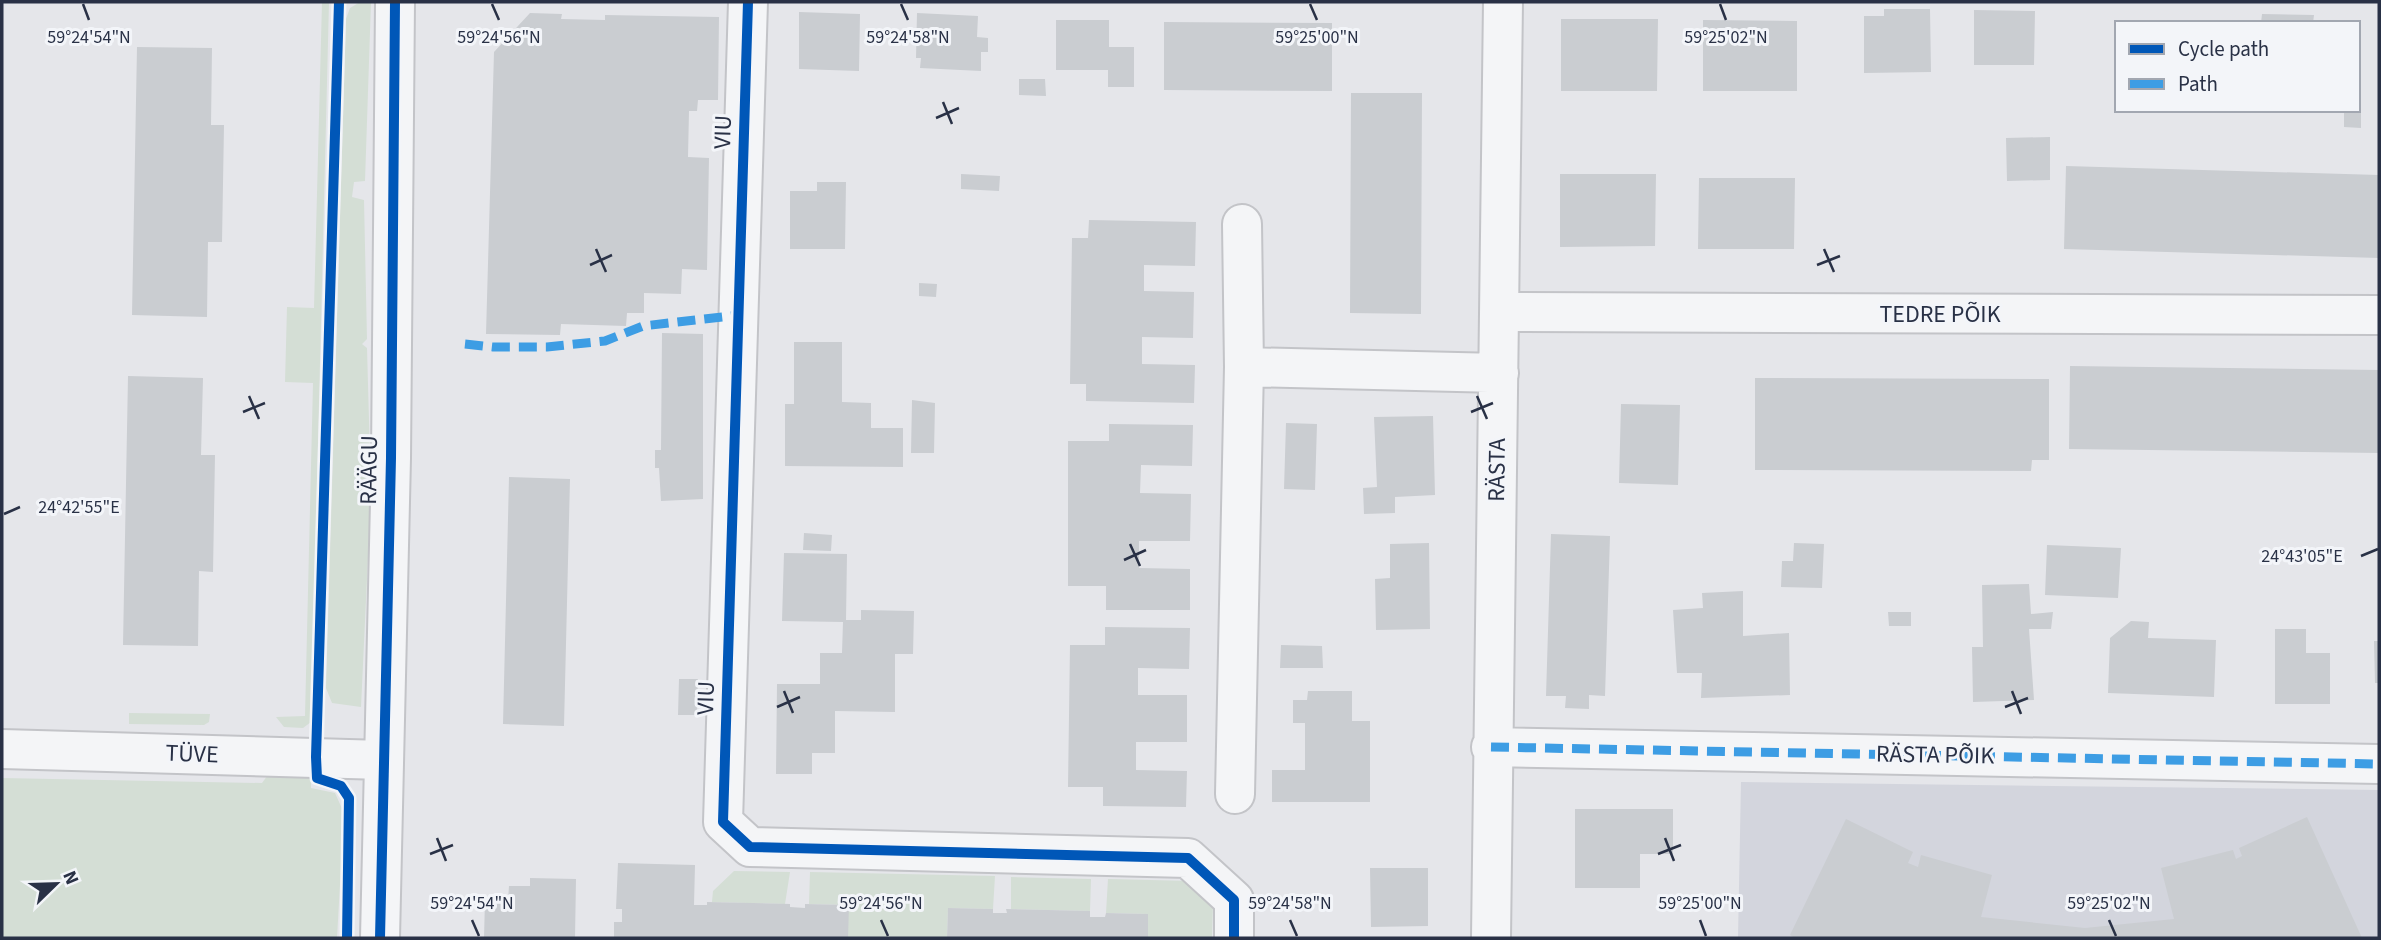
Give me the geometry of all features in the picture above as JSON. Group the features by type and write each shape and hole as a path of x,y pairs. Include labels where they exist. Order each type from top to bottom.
{"street":[{"name":"RÄÄGU","path":"380,938 390,472 395,2"},
{"name":"VIU","path":"748,2 723,822 750,847 1188,859 1234,900 1234,938"},
{"name":"RÄSTA","path":"1490,938 1503,2"},
{"path":"1235,793 1244,367 1241,224"},
{"name":"TEDRE PÕIK","path":"1500,312 2379,315"},
{"path":"1244,367 1499,373"},
{"name":"RÄSTA PÕIK","path":"1491,747 2379,764"},
{"name":"TÜVE","path":"2,749 383,760"}],"shaded area":[{"path":"322,2 329,2 311,722 303,728 284,727 276,717 305,716 313,383 285,382 287,307 314,308"},
{"path":"360,2 371,2 365,181 354,182 352,197 364,200 367,339 362,344 367,348 371,493 361,707 332,703 326,688 346,19 350,8"},
{"path":"129,713 210,714 209,722 204,725 129,724"},
{"path":"273,768 311,769 311,788 335,793 344,813 337,938 2,938 2,778 262,783"},
{"path":"1741,782 2379,790 2379,938 1738,938"},
{"path":"734,871 790,872 785,904 712,902 713,891"},
{"path":"810,872 995,876 993,909 948,908 947,938 848,938 848,905 809,904"},
{"path":"1011,877 1091,879 1090,911 1011,909"},
{"path":"1108,879 1193,881 1213,903 1212,938 1148,938 1148,914 1106,913"}],"building":[{"path":"1884,9 1930,9 1931,72 1864,73 1864,16 1884,16"},
{"path":"1974,10 2035,11 2034,65 1974,65"},
{"path":"799,12 860,14 859,71 799,69"},
{"path":"530,13 562,14 561,19 605,20 605,15 719,17 718,100 698,100 697,111 689,111 688,157 709,158 707,270 682,269 681,294 644,293 644,313 627,313 626,326 561,324 560,335 486,334 494,52"},
{"path":"917,13 978,16 977,37 988,38 988,52 981,52 981,71 920,68 921,58 916,58"},
{"path":"2262,14 2314,15 2313,21 2261,21"},
{"path":"1561,19 1658,19 1657,91 1561,91"},
{"path":"1056,20 1109,20 1109,47 1134,47 1134,87 1108,87 1108,70 1056,70"},
{"path":"1703,20 1797,21 1797,91 1703,91"},
{"path":"1164,22 1332,23 1332,91 1164,90"},
{"path":"137,47 212,48 211,125 224,125 222,242 208,242 207,317 132,315"},
{"path":"1019,79 1045,79 1046,96 1019,95"},
{"path":"1351,93 1422,93 1421,314 1350,313"},
{"path":"2361,105 2361,128 2344,127 2344,112 2360,112"},
{"path":"2050,137 2050,180 2007,181 2006,138"},
{"path":"2066,166 2379,175 2379,258 2064,249"},
{"path":"961,174 1000,176 999,191 961,189"},
{"path":"1560,174 1656,174 1655,246 1560,247"},
{"path":"1699,178 1795,178 1794,249 1698,249"},
{"path":"817,182 846,182 845,249 790,249 790,191 817,191"},
{"path":"1089,220 1196,222 1195,266 1144,265 1144,291 1194,292 1193,338 1142,337 1142,364 1195,365 1194,403 1086,401 1086,384 1070,384 1072,238 1088,238"},
{"path":"919,283 937,284 936,297 919,296"},
{"path":"662,333 703,334 703,499 661,501 659,468 655,468 655,450 661,450"},
{"path":"794,342 842,342 842,402 871,403 871,428 903,428 903,467 785,466 785,404 794,404"},
{"path":"2070,366 2379,370 2379,453 2069,449"},
{"path":"128,376 203,378 201,455 215,455 213,572 199,571 198,646 123,645"},
{"path":"1755,378 2049,379 2049,460 2032,460 2031,471 1755,470"},
{"path":"912,400 935,403 934,453 911,453"},
{"path":"1621,404 1680,405 1678,485 1619,483"},
{"path":"1433,416 1435,495 1395,497 1395,513 1364,514 1363,488 1377,487 1374,417"},
{"path":"1286,423 1317,424 1315,490 1284,489"},
{"path":"1109,424 1193,425 1192,466 1141,465 1140,493 1191,494 1190,541 1139,541 1139,568 1190,569 1190,610 1106,610 1106,586 1068,586 1068,441 1109,441"},
{"path":"509,477 570,479 564,726 503,724"},
{"path":"804,533 832,535 831,551 803,550"},
{"path":"1551,534 1610,536 1605,696 1589,695 1589,709 1565,708 1566,696 1546,696"},
{"path":"1429,543 1430,629 1376,630 1375,579 1390,578 1390,544"},
{"path":"1794,543 1824,544 1822,588 1781,587 1782,561 1793,561"},
{"path":"2047,545 2121,548 2118,598 2045,595"},
{"path":"784,553 847,554 846,620 861,620 861,610 914,611 913,654 895,654 895,712 835,711 835,753 812,753 812,774 776,774 777,684 820,684 820,653 842,653 843,622 782,621"},
{"path":"2029,584 2031,614 2053,612 2051,629 2029,629 2034,700 1973,702 1972,647 1983,647 1982,585"},
{"path":"1743,591 1743,636 1789,633 1790,695 1701,698 1702,673 1677,673 1673,610 1703,608 1702,593"},
{"path":"1888,612 1911,612 1911,626 1889,626"},
{"path":"2131,621 2149,622 2148,638 2216,640 2214,697 2108,693 2110,638"},
{"path":"1105,627 1190,628 1189,669 1138,668 1138,695 1187,695 1187,742 1136,742 1136,770 1187,771 1186,807 1103,806 1103,787 1068,787 1070,645 1105,645"},
{"path":"2275,629 2306,629 2306,653 2330,653 2330,704 2275,704"},
{"path":"2374,641 2379,641 2379,683 2375,683"},
{"path":"1281,645 1322,646 1323,668 1280,668"},
{"path":"679,679 698,679 697,715 678,715"},
{"path":"1308,691 1352,691 1352,721 1370,721 1370,802 1272,802 1272,770 1305,770 1305,723 1293,723 1293,700 1307,700"},
{"path":"1575,809 1673,809 1673,854 1640,854 1640,888 1575,888"},
{"path":"2307,817 2362,938 1795,938 1790,935 1846,819 1913,852 1908,863 1918,867 1921,855 1992,875 1981,917 2085,928 2174,919 2161,868 2233,850 2236,859 2242,856 2239,848"},
{"path":"618,863 695,865 694,905 707,905 707,902 790,904 790,907 805,908 805,904 849,905 848,938 614,938 614,922 622,922 622,909 616,909"},
{"path":"1370,868 1428,868 1428,926 1371,927"},
{"path":"530,878 576,879 575,938 484,938 485,900 508,900 509,886 530,886"},
{"path":"948,908 993,909 993,913 1007,913 1006,909 1090,911 1090,917 1105,917 1106,913 1148,914 1148,938 947,938"}],"marked path":[{"path":"465,344 547,347 605,341 643,326 739,315"},
{"path":"1491,747 2379,764"}],"cycle path":[{"path":"339,2 316,757 317,778 341,786 349,798 347,938"},
{"path":"380,938 391,458 395,2"},
{"path":"748,2 723,822 750,847 1188,858 1234,900 1234,938"}]}
